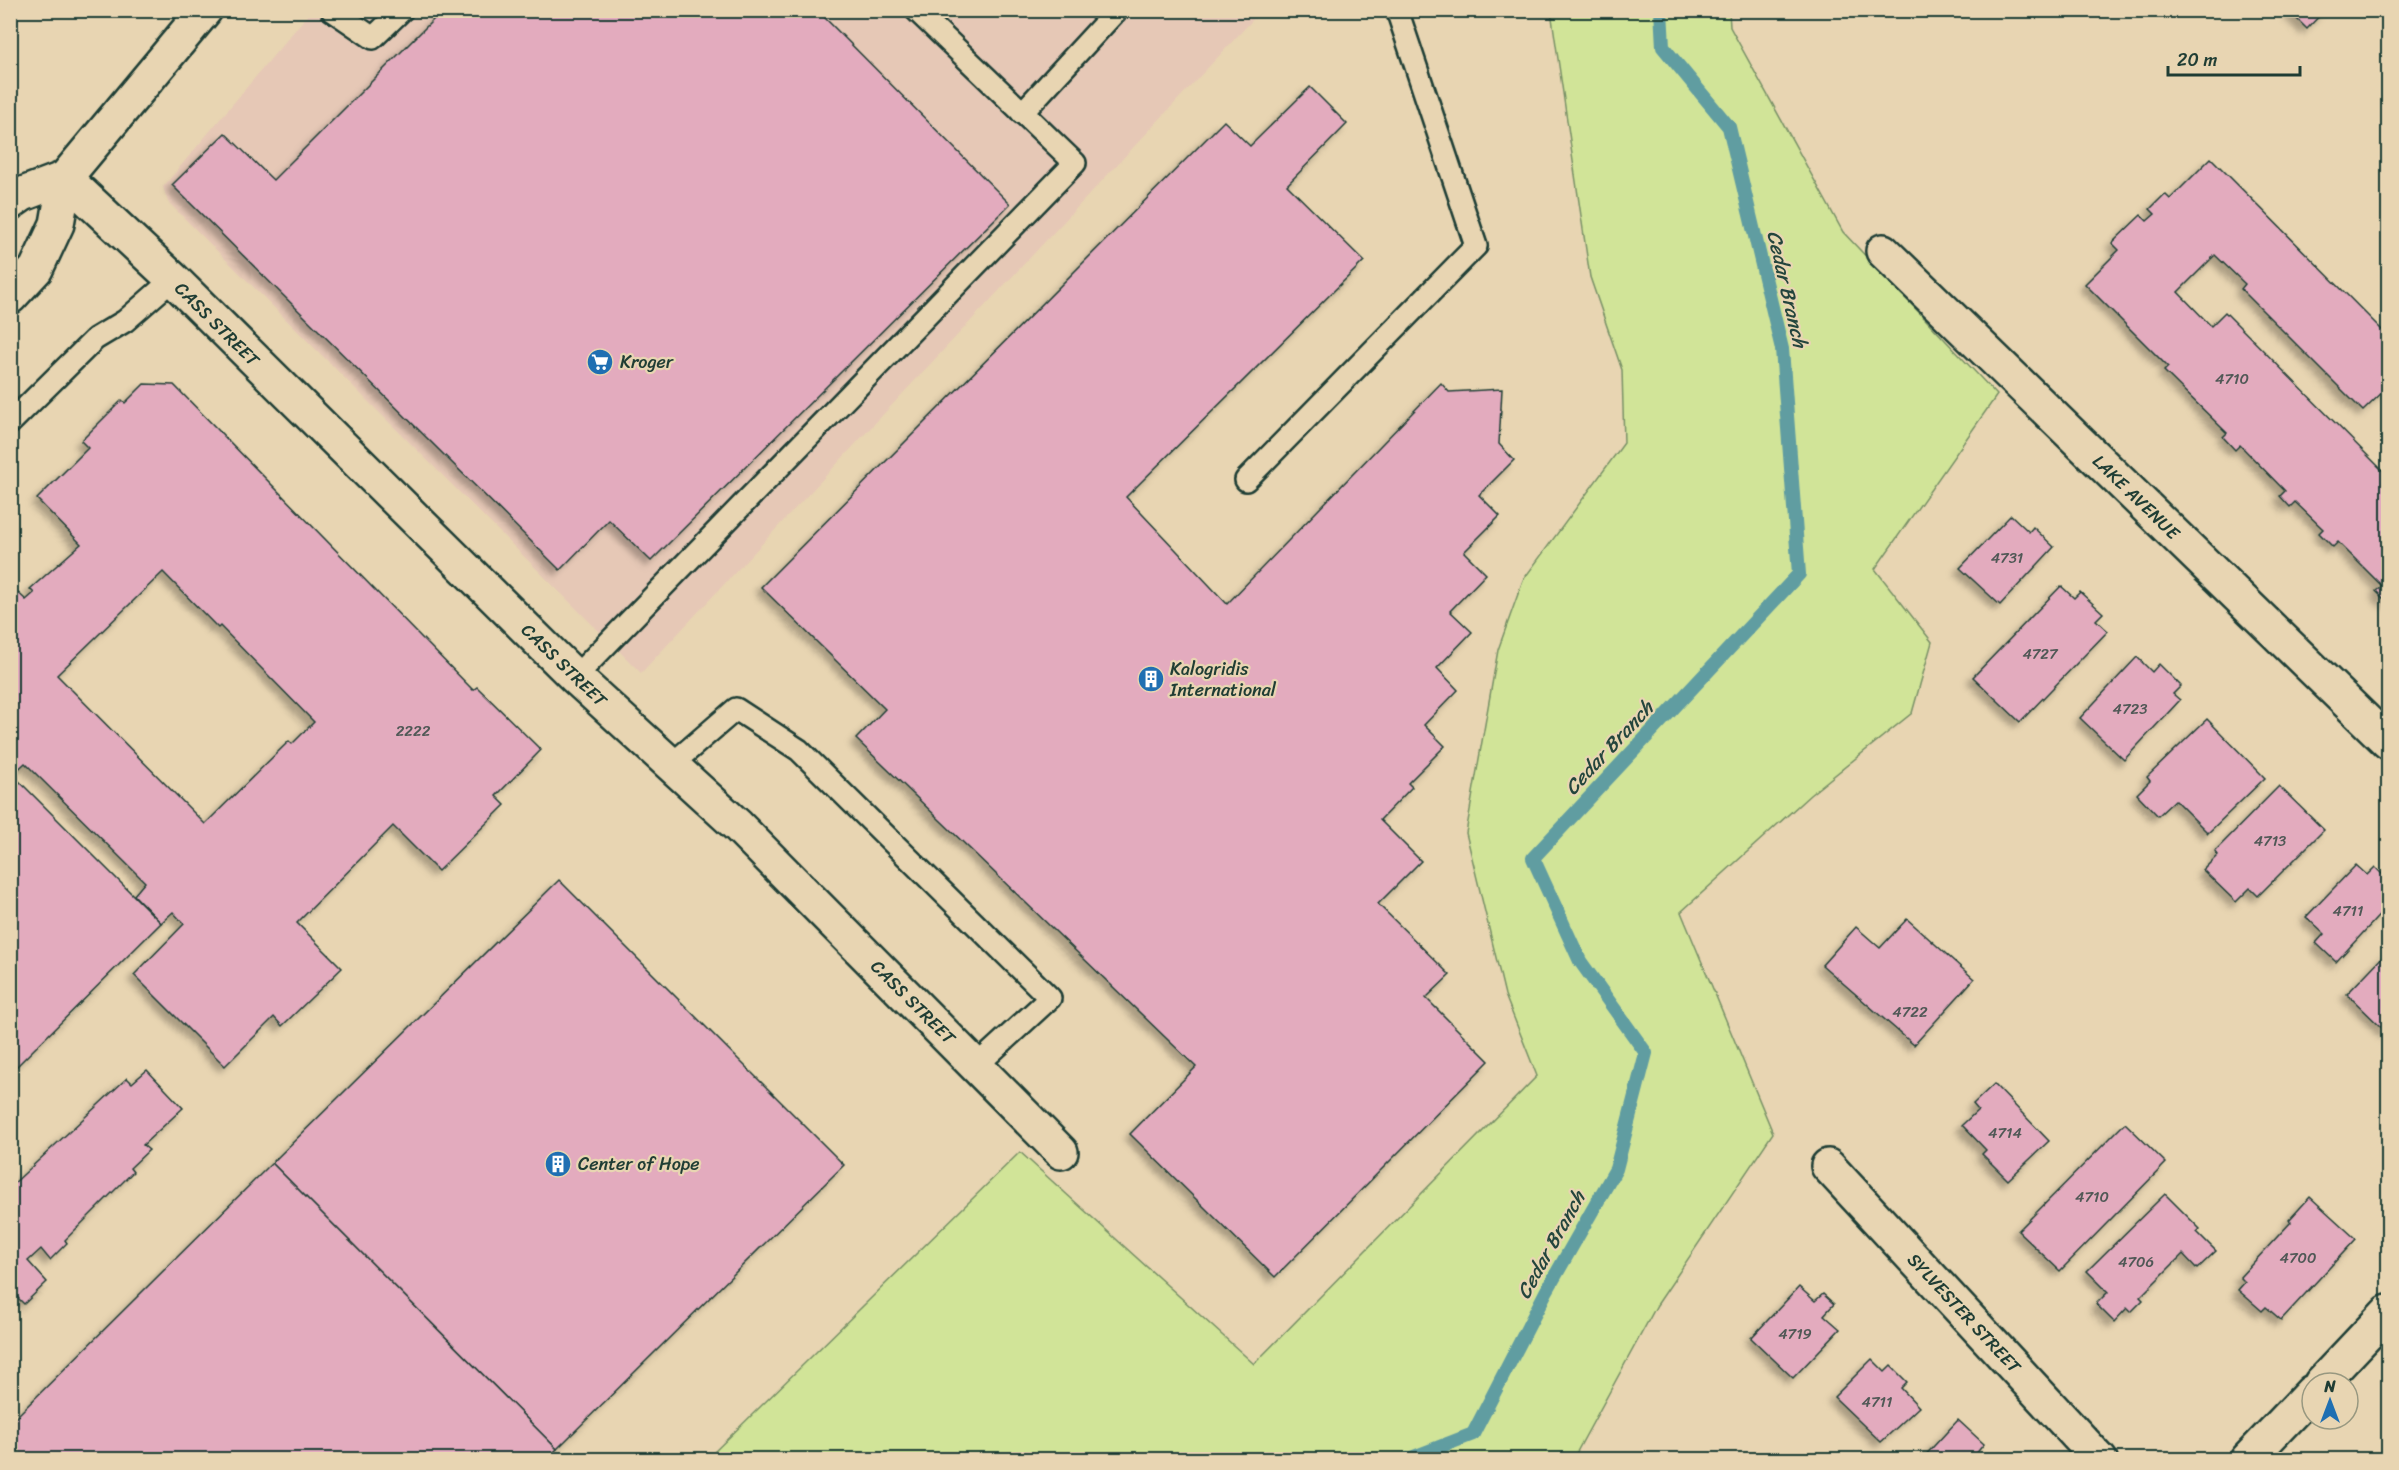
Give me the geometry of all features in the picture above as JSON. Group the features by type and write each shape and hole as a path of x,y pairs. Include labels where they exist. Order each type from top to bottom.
{"street":[{"path":"10,203 23,194 65,178 205,10"},
{"path":"10,297 36,269 57,224 65,178"},
{"name":"CASS STREET","path":"65,178 173,279 575,677 738,826 1061,1152"},
{"name":"LAKE AVENUE","path":"1883,251 2388,742"},
{"name":"SYLVESTER STREET","path":"1828,1166 2100,1460"},
{"path":"2331,1371 2388,1312"},
{"path":"2247,1460 2300,1405"}],"lane":[{"path":"332,10 373,38 402,10"},
{"path":"575,677 1075,163 916,10"},
{"path":"1022,113 1118,10"},
{"path":"1246,480 1476,246 1397,10"},
{"path":"10,423 94,339 125,321 173,279"},
{"path":"671,765 736,708 799,750 1050,998 977,1065"}],"shaded area":[{"name":"Kroger","path":"311,11 1261,11 641,673 168,202 163,187"}],"green space":[{"path":"1551,11 1729,11 1730,27 1843,232 1997,395 1875,569 1932,642 1912,713 1810,795 1681,912 1773,1133 1657,1305 1573,1459 706,1460 1020,1152 1254,1364 1537,1076 1505,995 1466,833 1498,650 1523,580 1624,443 1622,370 1590,277"}],"building":[{"name":"Kroger","path":"443,10 798,10 800,13 803,10 817,10 1010,204 651,561 609,520 560,570 172,185 225,133 273,180"},
{"path":"2288,10 2325,10 2307,29"},
{"name":"Kalogridis International","path":"1310,87 1347,124 1287,185 1364,261 1126,497 1227,604 1441,383 1449,392 1502,389 1499,444 1514,460 1479,495 1500,516 1464,552 1486,574 1450,611 1472,632 1437,668 1458,690 1424,725 1445,746 1408,783 1412,787 1380,820 1421,861 1378,904 1450,975 1426,998 1489,1061 1275,1277 1130,1134 1196,1067 856,739 885,709 761,587 1224,121 1250,146"},
{"path":"2211,158 2388,336 2388,387 2363,411 2241,289 2245,284 2215,255 2178,292 2211,326 2225,312 2388,476 2388,603 2376,591 2382,586 2338,542 2333,547 2319,533 2323,529 2295,502 2290,507 2280,496 2285,491 2240,445 2235,450 2223,437 2227,433 2164,371 2168,367 2085,284 2119,250 2112,243 2141,215 2147,221 2155,214 2150,209 2165,194 2170,199"},
{"path":"144,384 174,385 473,690 477,687 541,750 496,796 505,805 438,871 393,826 297,923 342,968 282,1026 274,1017 225,1066 134,975 184,924 173,912 161,923 134,895 145,882 25,763 10,777 10,585 26,600 34,593 30,589 81,544 37,499 88,448 81,441 122,400 125,403","holes":["163,572 218,628 220,626 314,722 292,744 289,741 205,824 57,675"]},
{"path":"2011,515 2029,532 2033,527 2054,547 2000,605 1960,568"},
{"path":"2061,586 2074,598 2080,592 2103,613 2096,620 2108,631 2020,722 1973,677"},
{"path":"2137,657 2152,672 2159,664 2181,686 2173,694 2180,700 2124,760 2080,718"},
{"path":"2207,719 2265,778 2208,833 2175,800 2158,816 2137,794 2150,781 2147,777"},
{"path":"13,775 161,923 10,1073 10,777"},
{"path":"2279,786 2324,830 2258,896 2250,888 2236,902 2203,870 2218,855 2215,851"},
{"path":"2356,865 2367,875 2375,867 2388,880 2388,887 2383,893 2388,898 2388,906 2336,962 2316,943 2324,934 2306,917"},
{"name":"Center of Hope","path":"559,880 844,1165 557,1449 272,1163"},
{"path":"1907,919 1974,979 1914,1045 1822,965 1856,927 1880,948"},
{"path":"2388,951 2388,1034 2347,994"},
{"path":"147,1070 183,1108 143,1145 149,1150 130,1168 133,1172 65,1240 67,1243 50,1260 41,1249 28,1261 47,1282 24,1304 10,1290 10,1187 127,1078 132,1083"},
{"path":"1994,1084 2049,1141 2008,1180 1982,1154 1986,1150 1962,1125 1978,1110 1973,1104"},
{"path":"2125,1123 2166,1163 2060,1271 2018,1231"},
{"path":"272,1163 557,1449 546,1460 10,1460 10,1423"},
{"path":"2165,1194 2200,1229 2197,1232 2216,1251 2197,1269 2183,1254 2140,1297 2143,1300 2131,1312 2127,1308 2114,1322 2096,1304 2108,1292 2087,1271"},
{"path":"2310,1197 2356,1239 2281,1320 2266,1307 2262,1311 2238,1290 2245,1282 2240,1277 2291,1222 2289,1220"},
{"path":"1799,1287 1815,1301 1823,1294 1834,1304 1824,1315 1840,1329 1793,1378 1751,1338"},
{"path":"1872,1359 1885,1372 1891,1366 1907,1382 1901,1388 1919,1407 1881,1442 1834,1397"},
{"path":"1958,1420 1984,1444 1975,1455 1980,1460 1921,1460"}],"waterway":[{"name":"Cedar Branch","path":"1406,1460 1473,1434 1546,1292 1616,1169 1646,1053 1580,961 1533,858 1799,574 1782,349 1729,127 1663,47 1661,10"}],"place":[{"name":"Kroger","path":"600,362"},
{"name":"Kalogridis International","path":"1151,679"},
{"name":"Center of Hope","path":"558,1164"}]}
